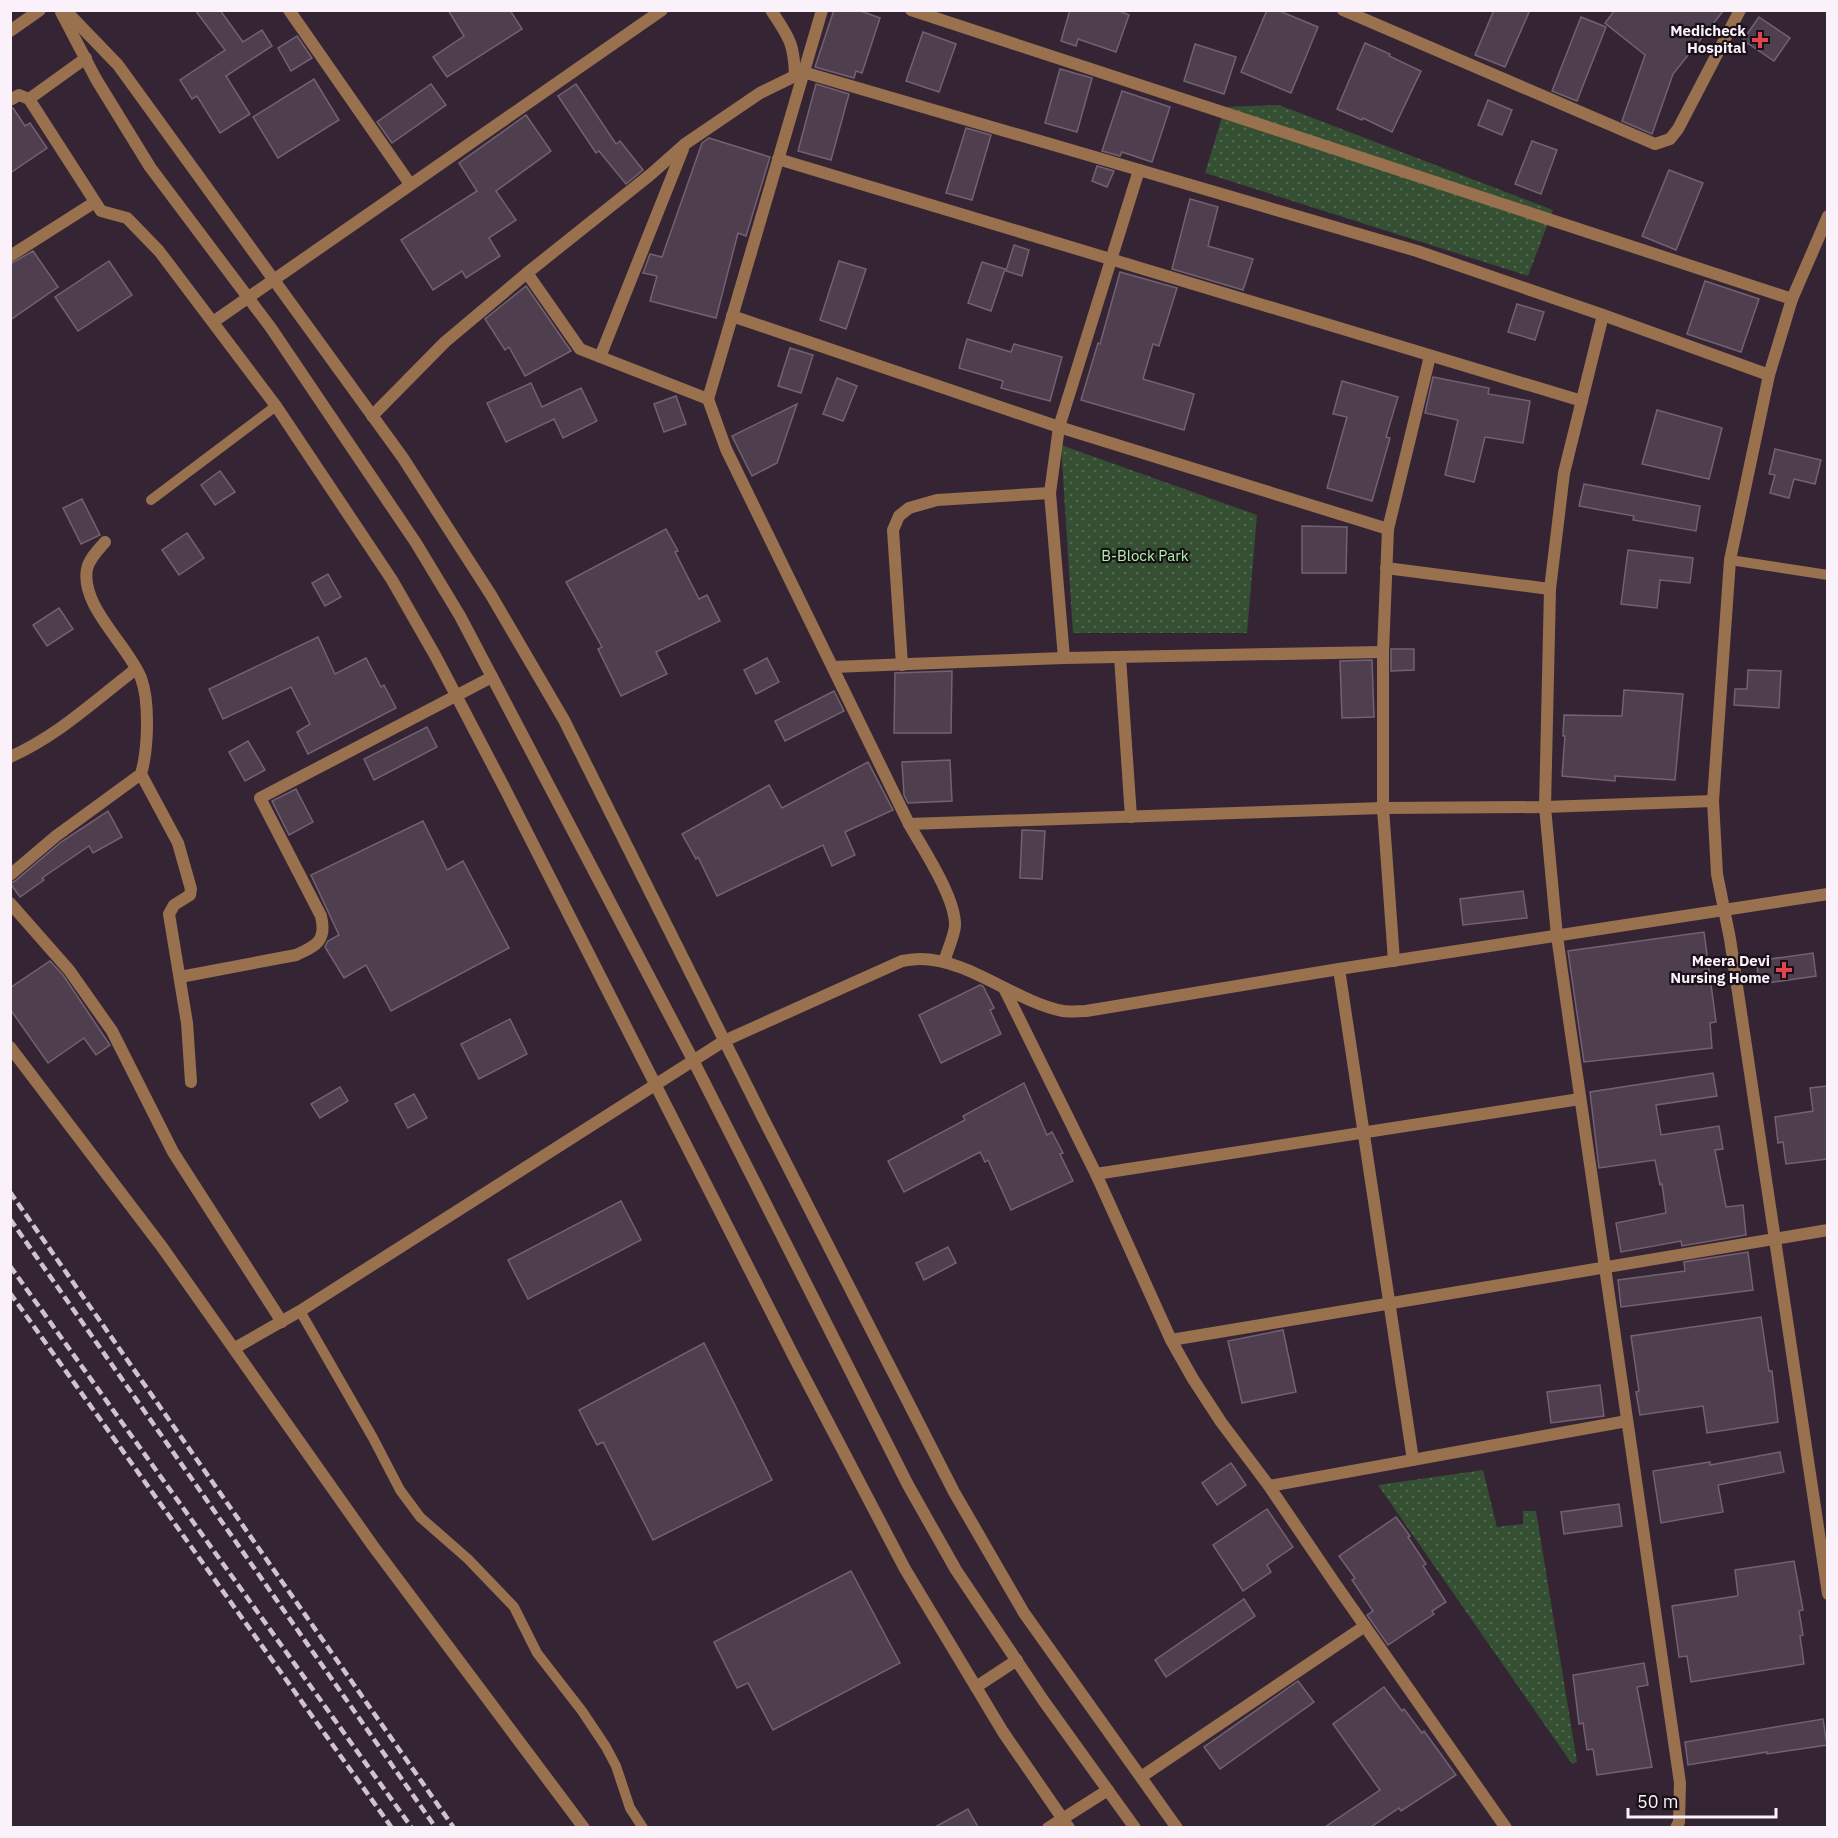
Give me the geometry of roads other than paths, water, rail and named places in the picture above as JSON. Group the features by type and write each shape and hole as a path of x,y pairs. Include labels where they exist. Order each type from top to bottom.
{"street":[{"path":"10,32 40,10"},
{"path":"61,10 96,79 150,167 277,337 416,543 460,616 693,1060 908,1485 956,1570 1135,1827"},
{"path":"65,10 118,64 403,458 491,595 564,720 724,1041 954,1492 1024,1613 1177,1827"},
{"path":"289,10 410,184"},
{"path":"213,322 662,10"},
{"path":"771,10 791,42 799,74"},
{"path":"822,10 799,74 778,159 708,399 726,449 909,824 940,881 953,912 955,927 944,962"},
{"path":"911,10 1792,299"},
{"path":"1343,10 1655,144 1670,139 1678,129 1740,10"},
{"path":"29,99 86,58"},
{"path":"372,416 445,342 685,144 760,93 799,74 1417,251 1769,375"},
{"path":"10,100 19,95 29,99 101,211 127,218 159,251 276,406 392,580 456,697 904,1569 1003,1732 1066,1823"},
{"path":"600,357 685,144"},
{"path":"778,159 1582,401"},
{"path":"1064,658 1050,493 1059,427 1113,260 1139,170"},
{"path":"10,256 95,202"},
{"path":"1827,216 1792,299 1769,375 1730,560 1713,801 1717,874 1725,910 1827,1594"},
{"path":"527,273 580,349 708,399"},
{"path":"1603,315 1564,473 1550,589 1545,807 1557,936 1680,1783 1676,1827"},
{"path":"732,316 1059,427 1389,529"},
{"path":"1394,961 1383,808 1383,652 1386,568 1389,529 1430,356"},
{"path":"902,664 893,530 899,516 909,508 937,500 1050,493"},
{"path":"105,542 87,567 87,584 92,601 136,669 145,690 147,713 141,774 178,843 191,889 190,895 174,905 169,914 187,1023 191,1082"},
{"path":"1386,568 1550,589"},
{"path":"833,667 1064,658 1383,652"},
{"path":"1120,657 1131,817"},
{"path":"10,758 36,746 63,728 136,669"},
{"path":"180,977 296,954 313,947 320,940 324,931 321,916 260,798 492,677"},
{"path":"10,875 56,836 141,774"},
{"path":"909,824 1383,808 1545,807 1713,801"},
{"path":"235,1348 300,1311 724,1041 902,961 920,959 944,962 1042,1005 1065,1011 1086,1011 1339,969 1827,894"},
{"path":"10,903 69,970 112,1031 173,1152 282,1322"},
{"path":"1339,969 1413,1460"},
{"path":"1004,988 1096,1174 1171,1340 1193,1379 1506,1827"},
{"path":"10,1047 162,1246 373,1546 584,1827"},
{"path":"1096,1174 1580,1099"},
{"path":"1171,1340 1827,1230"},
{"path":"1269,1486 1627,1420"},
{"path":"1141,1777 1365,1626"},
{"path":"976,1687 1017,1660"},
{"path":"1048,1827 1066,1823 1108,1790"}],"lane":[{"path":"151,500 276,406"},
{"path":"1730,560 1827,575"},
{"path":"300,1311 400,1490 420,1517 468,1559 514,1607 537,1653 582,1711 606,1747 616,1766 630,1808 643,1827"}],"railway":[{"path":"10,1192 454,1828"},
{"path":"10,1219 436,1828"},
{"path":"10,1266 412,1828"},
{"path":"10,1293 392,1828"}],"place":[{"name":"Medicheck Hospital","path":"1760,40"},
{"name":"Meera Devi Nursing Home","path":"1784,970"}],"park label":[{"name":"B-Block Park","path":"1145,556"}]}
